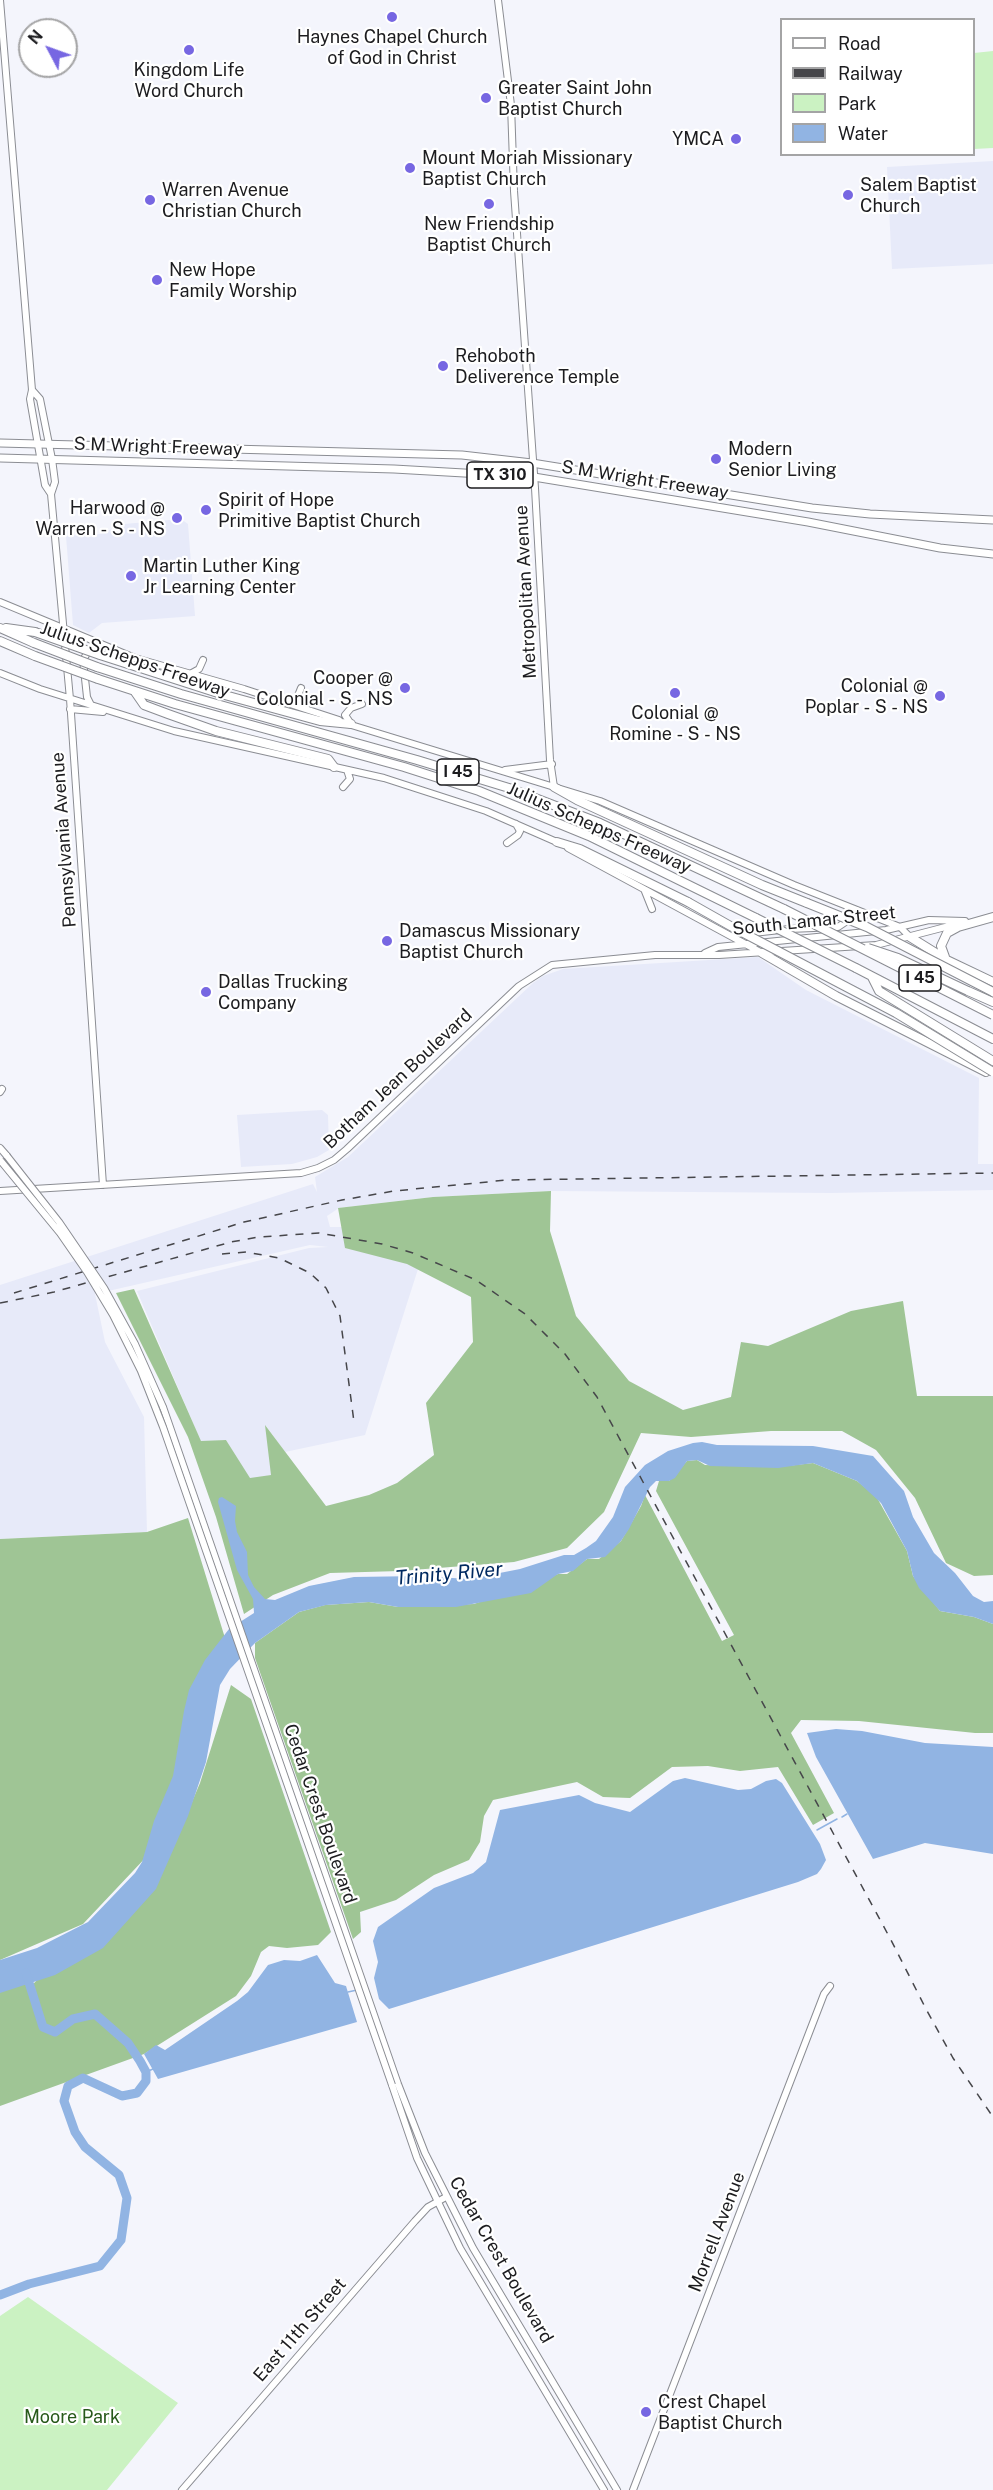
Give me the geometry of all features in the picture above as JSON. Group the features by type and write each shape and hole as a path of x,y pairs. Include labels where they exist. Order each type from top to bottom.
{"highway":[{"path":"0,628 35,632 221,694 320,721 351,724"},
{"name":"Julius Schepps Freeway","path":"0,628 97,667 181,694 435,765 518,791 637,840 784,909 993,1015"},
{"name":"Julius Schepps Freeway","path":"0,641 135,692 395,764 479,791 589,836 993,1039"},
{"path":"135,692 144,705 216,731 328,759 334,767"},
{"path":"554,787 577,800 762,885 867,927 993,992"},
{"path":"556,842 580,849 688,902 896,1013 993,1073"},
{"path":"947,960 941,951 941,942 945,935 958,927 993,917"},
{"path":"910,937 947,960 993,982"},
{"path":"847,942 898,958 993,1002"},
{"path":"762,953 859,1008 993,1073"},
{"path":"871,976 879,991 993,1061"}],"main road":[{"name":"Pennsylvania Avenue","path":"0,0 32,390 30,399 45,485 51,494"},
{"name":"Metropolitan Avenue","path":"498,0 511,105 513,191 554,787"},
{"name":"Pennsylvania Avenue","path":"32,390 40,399 55,482 51,494 70,699 103,1185"},
{"name":"S M Wright Freeway","path":"0,443 462,455 532,463 812,508 870,514 993,520"},
{"name":"S M Wright Freeway","path":"0,458 394,469 534,477 808,522 940,548 993,554"},
{"name":"Julius Schepps Freeway","path":"0,602 135,658 617,807 695,844 900,927 910,937"},
{"path":"91,705 87,697 83,660 89,650 101,644"},
{"path":"189,674 199,669 202,660"},
{"name":"Julius Schepps Freeway","path":"0,672 70,699 212,741 384,778 486,811 556,842 762,953"},
{"path":"285,703 297,698 301,688"},
{"path":"351,724 345,715 351,708 362,704"},
{"path":"70,709 115,713"},
{"path":"503,770 552,764"},
{"path":"343,787 350,779 347,770"},
{"path":"507,843 515,839 520,831 516,824"},
{"path":"644,889 652,909 655,900 659,897"},
{"path":"731,936 767,930 838,927 847,921 848,907"},
{"name":"South Lamar Street","path":"703,954 718,947 885,930 942,919 965,921 993,917"},
{"path":"876,945 886,926 881,920"},
{"name":"South Lamar Street","path":"762,953 876,945 945,929 965,921"},
{"name":"Botham Jean Boulevard","path":"0,1191 301,1173 318,1168 334,1160 347,1149 519,986 552,965 703,954 719,956 762,953"},
{"name":"Cedar Crest Boulevard","path":"0,1148 2,1159 60,1233 87,1272 112,1315 144,1380 163,1427 395,2085 417,2158 460,2248 604,2490"},
{"name":"Morrell Avenue","path":"633,2490 824,1994 830,1986"},
{"name":"Cedar Crest Boulevard","path":"395,2085 446,2197 473,2248 617,2490"},
{"name":"East 11th Street","path":"182,2490 415,2221 428,2207 446,2197"}],"shaded area":[{"path":"993,161 993,264 892,269 887,167"},
{"name":"Martin Luther King Jr Learning Center","path":"181,519 188,524 195,616 102,623 89,633 73,625 66,536 100,534 124,524"},
{"path":"758,957 806,990 979,1078 978,1164 993,1164 993,1190 831,1193 551,1191 433,1197 339,1208 327,1216 330,1227 356,1227 489,1304 416,1268 418,1269 365,1435 285,1452 266,1426 272,1475 250,1479 226,1440 201,1442 137,1291 309,1248 328,1247 310,1245 95,1294 105,1342 144,1417 147,1532 0,1539 0,1285 313,1184 317,1192 315,1177 348,1157 543,976 563,969"},
{"path":"322,1110 328,1115 329,1150 317,1157 292,1164 241,1167 237,1115"}],"green space":[{"path":"993,51 993,148 975,149 975,53"},
{"path":"551,1191 550,1231 576,1316 629,1381 683,1410 731,1397 741,1342 768,1346 851,1311 903,1301 917,1396 993,1396 993,1575 974,1576 946,1563 915,1498 876,1450 842,1431 771,1431 691,1437 641,1433 604,1512 567,1548 514,1562 400,1571 330,1573 273,1595 244,1614 216,1517 188,1437 116,1293 134,1289 201,1441 226,1440 250,1478 271,1475 265,1425 326,1506 369,1495 397,1483 434,1455 426,1403 473,1342 471,1297 407,1264 345,1248 338,1208 433,1197"},
{"path":"697,1460 705,1465 778,1467 813,1463 857,1481 876,1496 907,1551 913,1576 940,1611 974,1617 993,1624 993,1733 859,1721 801,1720 791,1733 834,1813 813,1825 778,1767 740,1771 708,1766 672,1767 630,1798 603,1797 577,1782 493,1800 484,1816 480,1842 469,1860 434,1875 396,1900 360,1912 361,1932 353,1939 255,1658 255,1643 299,1612 325,1605 369,1602 398,1607 474,1604 558,1574 567,1574 587,1559 599,1559 621,1541 645,1495 722,1641 734,1635 656,1491 659,1481 669,1481 687,1461"},
{"path":"188,1518 225,1638 149,1854 83,1924 0,1960 0,1539 147,1532"},
{"path":"231,1685 251,1699 331,1932 318,1945 287,1948 269,1946 261,1952 251,1976 236,1996 144,2054 0,2106 0,1986 10,1982 33,1984 168,1858 200,1783"},
{"name":"Moore Park","path":"28,2297 178,2403 107,2490 0,2490 0,2316"}],"water":[{"path":"702,1442 717,1445 813,1446 873,1456 904,1491 913,1517 934,1553 955,1573 973,1596 984,1602 993,1601 993,1624 974,1617 940,1611 919,1588 913,1576 907,1551 881,1503 857,1481 813,1463 778,1468 710,1466 697,1460 687,1461 675,1478 669,1481 656,1481 650,1487 629,1529 605,1557 587,1559 573,1571 558,1574 531,1593 456,1607 398,1607 369,1602 326,1605 299,1612 255,1643 230,1669 220,1685 206,1762 188,1816 156,1889 103,1948 55,1975 0,1993 0,1960 37,1948 88,1922 135,1873 142,1862 154,1821 173,1776 189,1690 205,1660 229,1629 254,1613 253,1599 237,1570 218,1502 219,1498 222,1497 236,1506 235,1521 237,1532 247,1552 248,1575 254,1587 265,1599 275,1600 309,1586 354,1577 420,1576 469,1579 520,1569 564,1555 574,1555 586,1548 596,1541 613,1517 625,1487 645,1465 668,1451"},
{"path":"836,1729 862,1731 925,1743 993,1747 993,1854 925,1843 873,1859 816,1757 807,1733"},
{"path":"685,1778 738,1790 751,1789 766,1781 776,1779 782,1783 820,1844 826,1860 821,1869 817,1874 798,1882 389,2009 379,1999 374,1978 378,1962 373,1941 378,1927 434,1888 473,1873 486,1862 500,1810 579,1795 595,1803 630,1812 673,1781"},
{"path":"317,1955 335,1983 346,1986 357,2022 158,2079 144,2054 156,2045 165,2050 237,2001 248,1992 268,1965 284,1960 300,1961"}],"waterway":[{"path":"842,1817 847,1814"},
{"path":"817,1830 837,1819"},
{"path":"0,2295 29,2284 100,2266 121,2240 127,2198 119,2175 85,2147 75,2132 64,2101 68,2086 83,2078 122,2096 137,2093 146,2081 146,2072 128,2043 95,2014 73,2019 55,2032 43,2027 26,1973"},
{"path":"348,1992 357,1990"},
{"path":"146,2072 153,2069"}],"railway":[{"path":"14,1293 244,1222 394,1191 507,1180 993,1173"},
{"path":"0,1303 54,1292 231,1242 259,1237 319,1233 382,1244 413,1253 476,1280 525,1314 565,1354 597,1397 891,1940 926,2009 953,2058 993,2117"},
{"path":"222,1254 246,1252 279,1258 310,1273 326,1288 340,1316 354,1422"}],"place":[{"name":"Haynes Chapel Church of God in Christ","path":"392,17"},
{"name":"Kingdom Life Word Church","path":"189,50"},
{"name":"Greater Saint John Baptist Church","path":"486,98"},
{"name":"YMCA","path":"736,139"},
{"name":"Mount Moriah Missionary Baptist Church","path":"410,168"},
{"name":"Salem Baptist Church","path":"848,195"},
{"name":"Warren Avenue Christian Church","path":"150,200"},
{"name":"New Friendship Baptist Church","path":"489,204"},
{"name":"New Hope Family Worship","path":"157,280"},
{"name":"Rehoboth Deliverence Temple","path":"443,366"},
{"name":"Modern Senior Living","path":"716,459"},
{"name":"Spirit of Hope Primitive Baptist Church","path":"206,510"},
{"name":"Harwood @ Warren - S - NS","path":"177,518"},
{"name":"Martin Luther King Jr Learning Center","path":"131,576"},
{"name":"Cooper @ Colonial - S - NS","path":"405,688"},
{"name":"Colonial @ Romine - S - NS","path":"675,693"},
{"name":"Colonial @ Poplar - S - NS","path":"940,696"},
{"name":"Damascus Missionary Baptist Church","path":"387,941"},
{"name":"Dallas Trucking Company","path":"206,992"},
{"name":"Crest Chapel Baptist Church","path":"646,2412"}],"water label":[{"name":"Trinity River","path":"449,1574"}]}
